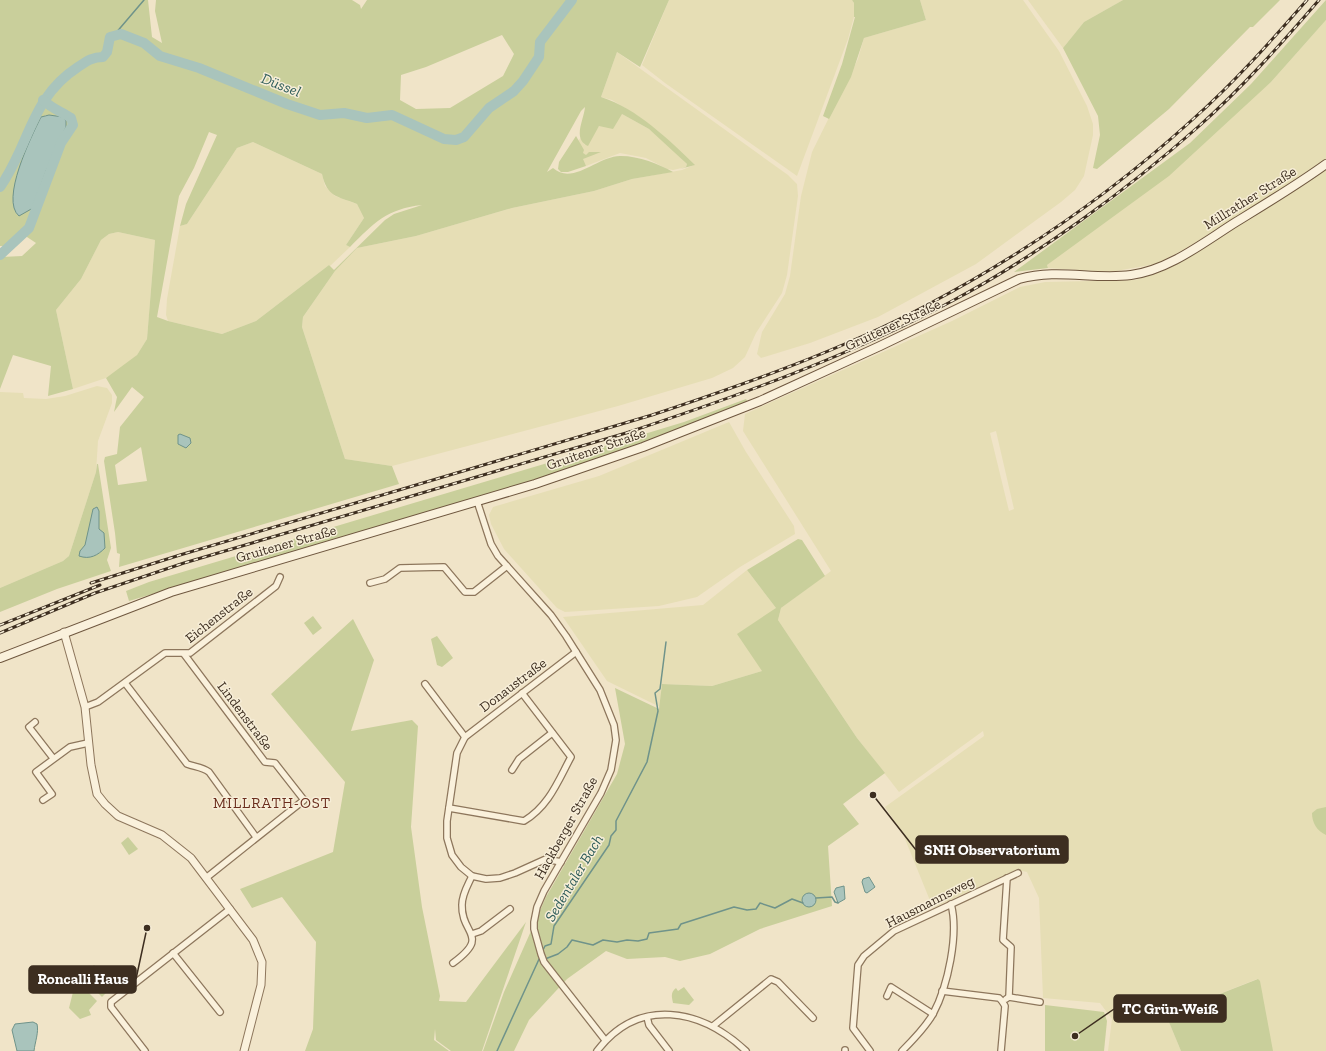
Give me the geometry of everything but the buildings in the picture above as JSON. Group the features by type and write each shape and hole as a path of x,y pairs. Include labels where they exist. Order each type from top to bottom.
{"main road":[{"name":"Millrather Straße","path":"1187,252 1308,178 1326,164"},
{"name":"Gruitener Straße","path":"0,658 64,632 171,592 560,476 643,447 754,403 880,346 1019,279 1043,273 1130,275 1154,270 1187,252"}],"street":[{"name":"Hackberger Straße","path":"477,501 491,544 507,566 552,616 600,690 610,711 614,725 616,740 611,770 601,793 537,906 534,929 537,945 544,962 605,1040"},
{"path":"370,583 385,579 400,568 444,567 465,592 474,592 507,566"},
{"name":"Eichenstraße","path":"85,707 98,702 165,653 190,653 265,596 276,586 280,577"},
{"path":"64,632 85,707 93,781 97,794 118,816 162,834 192,858 253,940 262,962 261,985 244,1051"},
{"name":"Donaustraße","path":"472,876 461,867 452,855 447,838 449,808 457,753 465,737 576,652"},
{"name":"Lindenstraße","path":"184,654 265,762 275,763 304,800 206,878"},
{"path":"125,683 187,764 194,767 202,767 209,772 256,837"},
{"path":"425,684 465,737"},
{"path":"449,808 524,821 545,805 571,757 522,693"},
{"path":"35,722 29,727 53,758"},
{"path":"512,770 519,759 552,733"},
{"path":"43,800 52,794 36,772 53,758 70,747 88,743"},
{"path":"453,963 466,954 471,945 472,934 466,924 462,905 464,892 472,876 486,879 500,878 546,859 561,862"},
{"name":"Hausmannsweg","path":"870,1051 853,1028 858,965 864,956 894,931 1018,873"},
{"path":"1007,878 1003,940 1011,947 1010,997"},
{"path":"902,1051 918,1035 933,1014 942,991 953,934 954,914 951,904"},
{"path":"145,1051 111,1007 111,1002 230,909"},
{"path":"472,934 481,931 510,909"},
{"path":"173,953 220,1012"},
{"path":"713,1026 771,979 778,982 813,1018"},
{"path":"887,996 891,986 933,1014"},
{"path":"942,991 999,998 1002,1000 1005,1006 1001,1051"},
{"path":"1002,1000 1010,997 1040,1002"},
{"path":"597,1051 605,1040 623,1027 647,1017 661,1015 679,1015 698,1019 733,1038 746,1051"},
{"path":"647,1017 649,1025 669,1051"}],"shaded area":[{"path":"669,0 852,0 854,3 854,17 848,39 797,176 665,83 642,65"},
{"path":"920,0 1023,0 1059,51 1087,106 1093,124 1093,135 1084,176 1075,190 1061,202 976,264 878,317 810,343 761,358 757,354 762,332 785,294 790,276 801,196 812,152 858,59 864,38 926,20"},
{"path":"1028,0 1123,0 1084,22 1063,48"},
{"path":"1326,20 1326,159 1256,205 1183,250 1156,264 1110,272 1048,268 1047,265 1271,82"},
{"path":"617,52 788,175 797,184 798,196 787,275 782,293 756,333 745,357 733,368 712,378 618,406 392,466 345,459 302,327 303,317 335,271 357,248 416,236 512,208 594,191 632,179 682,170 694,165 658,131 638,116 612,100 601,97"},
{"path":"622,114 649,129 664,141 687,164 686,167 673,170 667,169 646,158 620,153 586,166 573,145 581,138 585,145 599,126"},
{"path":"253,142 322,174 325,186 335,196 357,204 364,218 346,245 350,247 330,266 329,265 256,321 222,334 168,321 166,315 167,299 180,226 187,224 237,148"},
{"path":"1326,169 1326,1051 1272,1051 1267,1037 1257,979 1166,1015 1181,1051 1108,1051 1112,1019 1100,1003 1043,998 1039,898 1027,872 1017,870 933,908 903,834 885,807 984,736 983,731 899,792 857,738 778,620 781,608 831,571 743,431 745,414 952,321 1020,287 1045,282 1136,280 1181,261","holes":["996,431 1014,509 1009,511 990,433"]},
{"path":"118,232 155,240 147,339 137,355 123,367 106,378 73,389 56,310 81,279 101,240 109,234"},
{"path":"97,386 107,388 112,395 112,403 98,441 96,472 69,556 63,561 0,588 0,392 23,393 24,398 46,399 65,396"},
{"path":"729,422 746,452 794,526 795,534 740,567 697,597 659,606 565,612 557,608 504,549 491,524 489,515 493,507 599,476"},
{"path":"747,570 776,608 762,671 712,686 662,684 660,707 607,681 563,617 703,605"}],"green space":[{"path":"0,0 148,0 152,37 162,43 155,11 156,0 352,0 360,5 361,9 367,0 669,0 640,67 617,52 601,97 615,102 640,117 663,135 695,165 680,169 686,167 687,164 649,129 622,114 613,129 599,126 588,146 583,143 580,134 585,107 581,111 547,172 553,168 561,173 569,174 578,172 613,157 628,156 648,161 673,172 632,179 594,191 512,208 416,236 357,248 335,271 303,317 302,327 345,459 392,466 399,484 119,567 120,554 117,553 104,461 105,457 117,454 120,427 144,397 132,387 114,412 117,397 106,378 137,355 147,339 155,240 118,232 109,234 101,240 81,279 56,310 73,389 48,396 51,366 13,355 0,389 0,254 2,257 22,256 36,243 24,235 8,251 4,246 0,246","holes":["502,35 514,54 503,76 450,108 416,109 400,100 401,75 426,67","45,115 63,117 33,208","209,132 217,135 186,204 180,226 187,224 237,148 253,142 322,174 324,182 334,195 357,204 364,218 346,245 350,247 382,218 399,210 422,205 394,214 385,220 334,270 329,265 256,321 222,334 157,317 179,196 194,168","141,447 147,481 118,485 115,465"]},
{"path":"852,0 920,0 926,20 864,38 851,77 829,119 823,116 842,64 855,17 854,3"},
{"path":"1123,0 1280,0 1253,27 1250,27 1169,109 1097,169 1093,168 1100,135 1098,116 1063,48 1084,22"},
{"path":"1326,0 1326,20 1271,82 1169,176 1047,265 1048,268 1014,272 1190,143 1251,84"},
{"path":"576,136 584,150 583,153 586,155 589,152 601,152 583,159 586,166 568,172 561,172 558,169 559,162"},
{"path":"746,399 748,402 681,429 568,470 129,601 126,591 149,582 684,422"},
{"path":"97,464 111,548 107,560 111,571 57,589 0,612 0,588 63,561 69,556 96,472"},
{"path":"798,539 802,540 825,576 781,608 778,620 857,738 885,773 843,804 859,824 828,846 832,906 760,929 710,954 680,961 665,957 627,959 606,951 567,979 529,1020 514,1051 483,1051 504,992 546,897 617,774 625,744 615,688 659,709 662,684 712,686 762,671 737,634 776,608 747,570"},
{"path":"313,616 322,628 313,635 304,623"},
{"path":"353,619 374,660 351,731 412,720 418,726 411,827 422,907 440,996 439,1001 466,1002 526,922 482,1051 451,1051 436,1040 435,1029 434,1040 449,1051 305,1051 313,1029 316,942 282,897 252,908 240,889 333,852 345,782 271,694"},
{"path":"437,636 453,658 442,667 437,665 431,639"},
{"path":"1326,807 1326,835 1316,826 1312,813 1317,809"},
{"path":"128,837 138,849 129,855 121,843"},
{"path":"94,965 114,985 102,997 82,977"},
{"path":"1258,979 1260,981 1273,1051 1181,1051 1166,1015"},
{"path":"76,980 97,1001 89,1010 91,1015 80,1019 69,1008"},
{"path":"684,987 694,1000 689,1005 673,1003 673,992 676,988 678,991"},
{"path":"1045,1005 1104,1012 1107,1021 1104,1051 1045,1051"}],"water":[{"path":"49,115 63,117 66,121 66,127 46,171 33,208 19,216 14,208 13,197 19,168 41,117"},
{"path":"180,434 190,438 191,443 186,448 178,444 178,435"},
{"path":"97,507 99,511 99,529 104,533 105,548 94,556 79,556 80,551 85,545 93,509"},
{"path":"869,877 875,887 867,893 865,892 862,882 863,879"},
{"path":"844,886 845,899 838,903 834,892 836,888"},
{"path":"806,893 812,893 816,897 816,903 812,907 806,907 802,903 802,897"},
{"path":"33,1022 37,1024 34,1051 17,1051 12,1030 15,1024"}],"waterway":[{"path":"115,34 144,0"},
{"name":"Düssel","path":"0,187 10,171 32,123 50,93 62,79 78,67 87,61 103,57 107,52 110,37 121,34 144,43 160,56 199,68 287,104 320,115 344,113 367,118 392,115 444,139 456,140 464,137 489,108 514,91 523,81 539,57 540,42 572,0"},
{"path":"0,255 29,228 61,143 73,125 71,118 53,108 43,100"},
{"name":"Sedentaler Bach","path":"542,952 545,946 551,944 554,926 609,845 611,836 616,830 616,821 647,762 658,711 655,693 660,689 666,642"},
{"path":"816,898 832,897 835,902 838,903"},
{"path":"545,959 558,954 567,947 572,940 593,945 603,940 617,942 627,940 638,941 647,939 649,933 678,929 681,924 734,907 747,910 756,909 760,903 775,908 792,899 803,903"},
{"name":"Sedentaler Bach","path":"497,1051 540,957"}],"railway":[{"path":"91,583 180,555 652,415 792,366 894,322 962,286 1032,243 1066,221 1131,172 1162,147 1223,91 1307,0"},
{"path":"0,633 95,593 184,563 626,433 668,419 793,374 915,320 954,300 1018,263 1112,198 1171,151 1230,97 1276,49 1319,0"},
{"path":"0,625 100,585"}],"place":[{"name":"SNH Observatorium","path":"873,795"},
{"name":"Roncalli Haus","path":"147,928"},
{"name":"TC Grün-Weiß","path":"1075,1036"}],"district":[{"name":"MILLRATH-OST","path":"272,803"}]}
